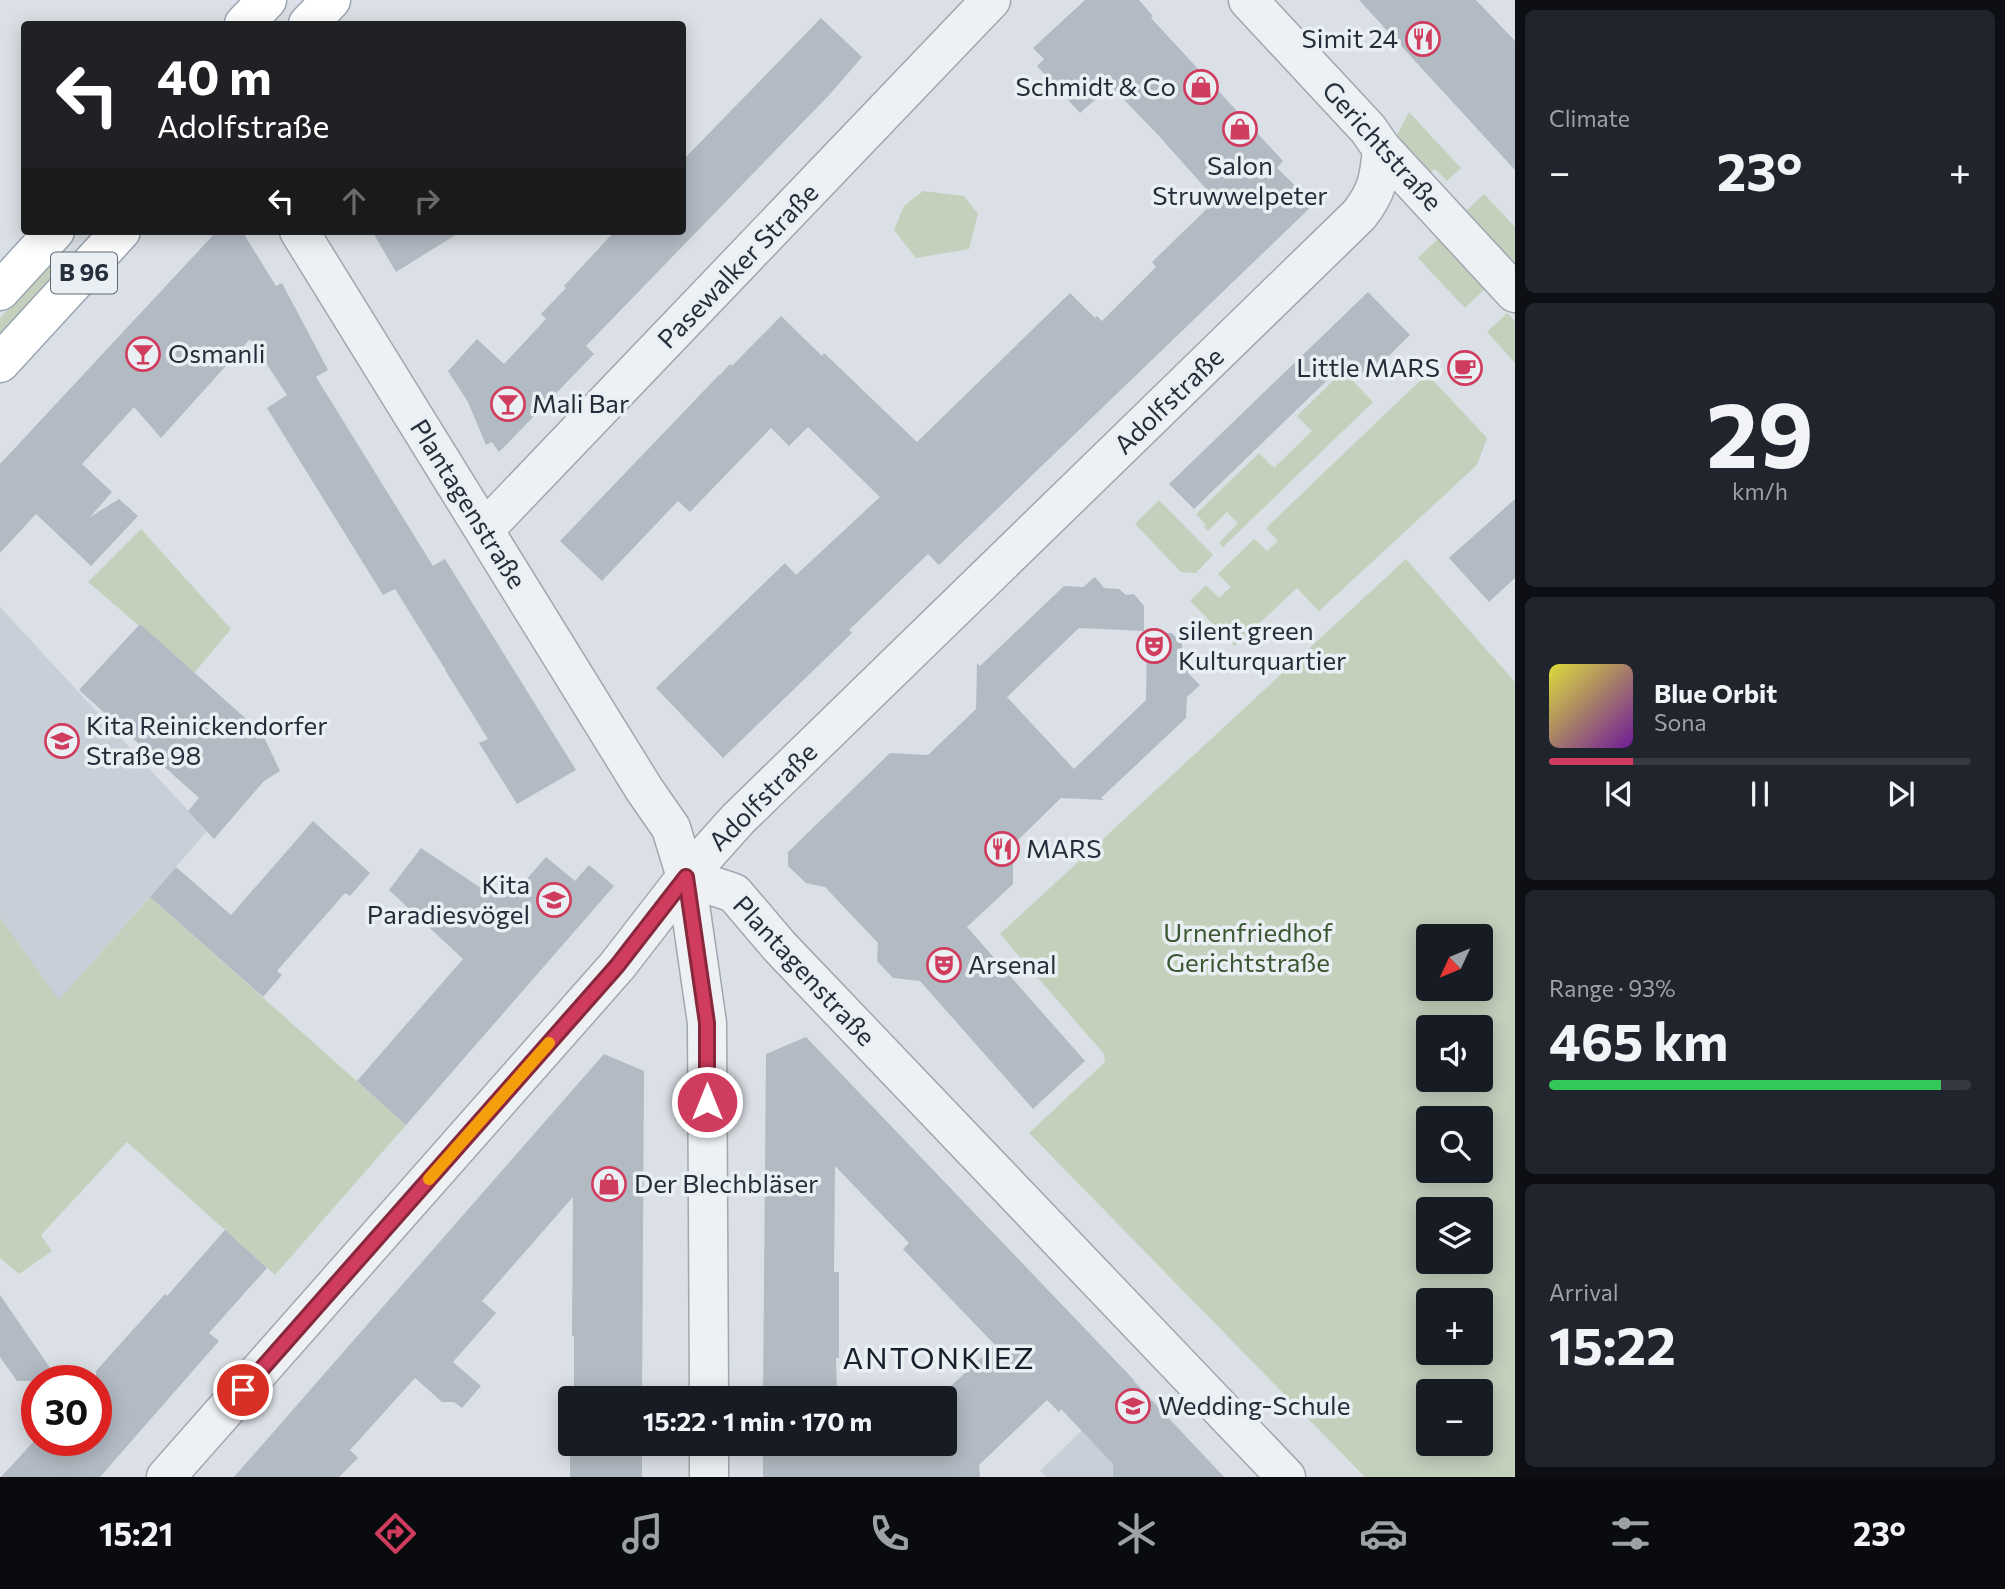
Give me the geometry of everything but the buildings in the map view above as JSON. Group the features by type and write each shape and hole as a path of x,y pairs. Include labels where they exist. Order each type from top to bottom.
{"main road":[{"path":"247,21 267,0"},
{"path":"311,21 331,0"},
{"name":"B 96","path":"0,291 51,235"},
{"name":"B 96","path":"0,363 117,235"}],"street":[{"name":"Pasewalker Straße","path":"484,530 991,0"},
{"name":"Gerichtstraße","path":"1248,0 1515,293"},
{"name":"Adolfstraße","path":"166,1477 617,966 686,877 738,819 1359,215 1371,201 1378,181 1382,149"},
{"name":"Plantagenstraße","path":"301,235 637,778 671,828 686,877 734,893 780,947 1286,1477"},
{"path":"686,877 707,1023 709,1386"},
{"path":"709,1456 709,1477"}],"shaded area":[{"name":"Kita Reinickendorfer Straße 98","path":"0,607 207,831 59,1001 0,917"},
{"name":"Wedding-Schule","path":"1134,1380 1224,1477 1046,1477 1040,1471"}],"green space":[{"path":"1409,112 1461,168 1447,181 1435,169 1426,177 1401,149 1397,135"},
{"path":"923,191 964,196 978,214 969,249 916,258 894,230 904,206"},
{"path":"1484,194 1515,227 1515,260 1509,266 1462,215"},
{"path":"1439,238 1486,288 1465,308 1418,258"},
{"path":"54,260 66,270 0,342 0,318"},
{"path":"1507,313 1515,321 1515,363 1487,332"},
{"path":"1343,371 1373,402 1223,547 1219,543 1238,523 1227,512 1208,531 1196,514 1259,453 1274,468 1312,431 1297,416"},
{"path":"1427,374 1487,438 1477,465 1319,611 1297,588 1235,646 1190,601 1206,585 1219,598 1231,587 1218,574 1254,539 1267,551 1278,541 1266,528"},
{"path":"1159,500 1213,555 1196,573 1181,572 1135,524"},
{"path":"141,529 231,629 194,673 88,582"},
{"name":"Urnenfriedhof Gerichtstraße","path":"1406,559 1515,682 1515,1477 1365,1477 1029,1133 1105,1062 1104,1054 1000,934"},
{"path":"150,897 406,1125 275,1275 127,1142 41,1235 52,1251 19,1274 0,1258 0,917 59,1000"}],"slow traffic":[{"path":"429,1179 549,1043"}],"place":[{"name":"Simit 24","path":"1423,39"},
{"name":"Schmidt & Co","path":"1201,87"},
{"name":"Salon Struwwelpeter","path":"1240,129"},
{"name":"Osmanli","path":"143,354"},
{"name":"Little MARS","path":"1465,368"},
{"name":"Mali Bar","path":"508,404"},
{"name":"silent green Kulturquartier","path":"1154,646"},
{"name":"Kita Reinickendorfer Straße 98","path":"62,741"},
{"name":"MARS","path":"1002,849"},
{"name":"Kita Paradiesvögel","path":"554,900"},
{"name":"Arsenal","path":"944,965"},
{"name":"Der Blechbläser","path":"609,1184"},
{"name":"Wedding-Schule","path":"1133,1406"}],"district":[{"name":"ANTONKIEZ","path":"939,1359"}],"route":[{"path":"243,1390 617,966 686,877 707,1023 707,1102"}]}
